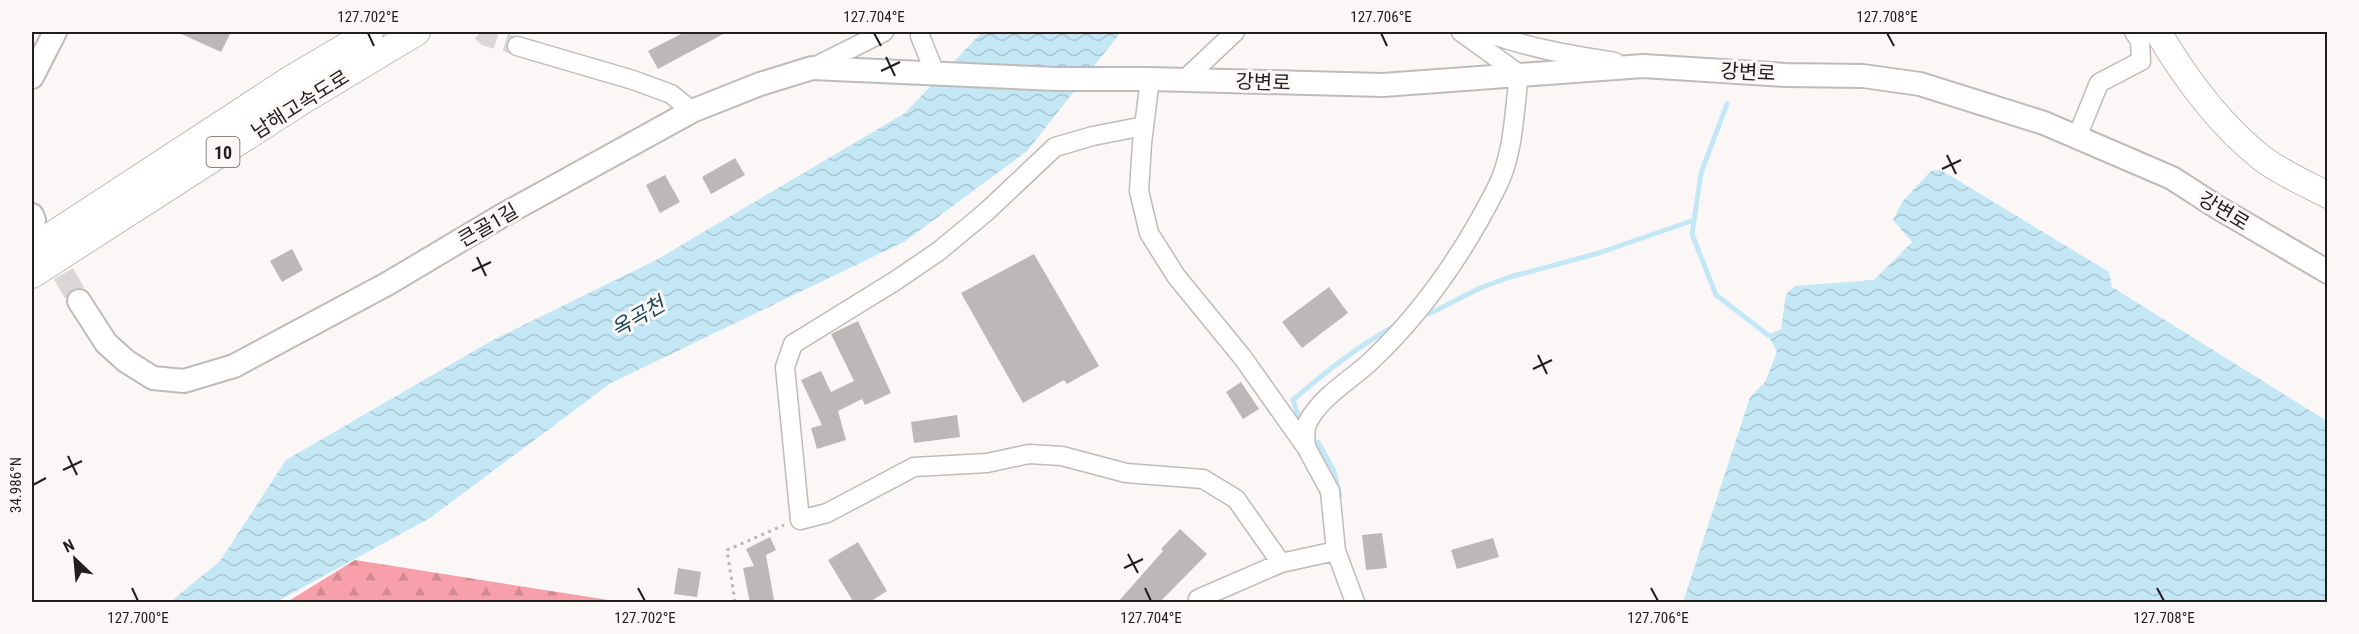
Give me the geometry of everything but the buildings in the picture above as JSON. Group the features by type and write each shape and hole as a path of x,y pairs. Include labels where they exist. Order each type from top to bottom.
{"highway":[{"name":"남해고속도로","path":"32,248 279,86 370,32"},
{"name":"남해고속도로","path":"32,275 304,100 417,32"},
{"path":"2158,32 2199,91 2234,133 2265,160 2328,195"},
{"path":"2178,32 2210,79 2252,132 2298,163 2328,176"}],"main road":[{"path":"32,77 55,32"},
{"name":"강변로","path":"935,73 1383,86 1643,66 1786,75 1863,76 1920,84 2044,123 2172,178 2328,272"},
{"name":"큰골1길","path":"79,301 106,343 126,362 153,378 184,381 234,366 387,284 504,215 692,111 760,84 812,68 935,73"}],"street":[{"path":"812,68 884,32"},
{"path":"921,32 920,36 935,73"},
{"path":"1184,80 1235,32"},
{"path":"1306,447 1305,432 1309,420 1334,392 1371,362 1430,298 1476,225 1497,188 1508,162 1519,74 1461,32"},
{"path":"1486,32 1504,39 1566,54 1643,66"},
{"path":"2077,138 2099,83 2141,61 2140,41 2134,32"},
{"path":"517,46 633,80 671,94 692,111"},
{"path":"1150,79 1139,191 1149,233 1176,276 1243,358 1306,447 1330,491 1336,551 1355,603"},
{"path":"1144,126 1093,136 1055,147 986,212 939,251 793,344 785,368 800,520 827,513 914,467 987,464 1029,454 1062,456 1126,473 1203,479 1236,499 1281,563"},
{"path":"1198,599 1281,563 1336,551"}],"path":[{"path":"735,603 727,550 767,531 800,520"}],"green space":[{"path":"355,560 615,601 615,602 287,602"}],"water":[{"name":"옥곡천","path":"982,32 1121,32 1027,151 904,242 611,383 430,518 276,602 170,602 220,561 286,460 491,341 656,260 905,113"},
{"path":"1941,170 2109,272 2112,287 2327,421 2327,602 1683,602 1750,397 1765,382 1777,352 1768,335 1781,329 1786,294 1795,286 1874,280 1912,242 1893,220 1902,202 1931,171"}],"waterway":[{"path":"1727,104 1701,173 1692,234 1716,295 1768,335"},
{"path":"1429,314 1480,288 1510,277 1599,253 1694,220"},
{"path":"1299,418 1293,400 1340,361 1391,328"},
{"path":"1318,442 1334,471 1340,496"}],"tunnel":[{"path":"481,32 486,37 517,46"},
{"path":"47,245 79,301"}]}
